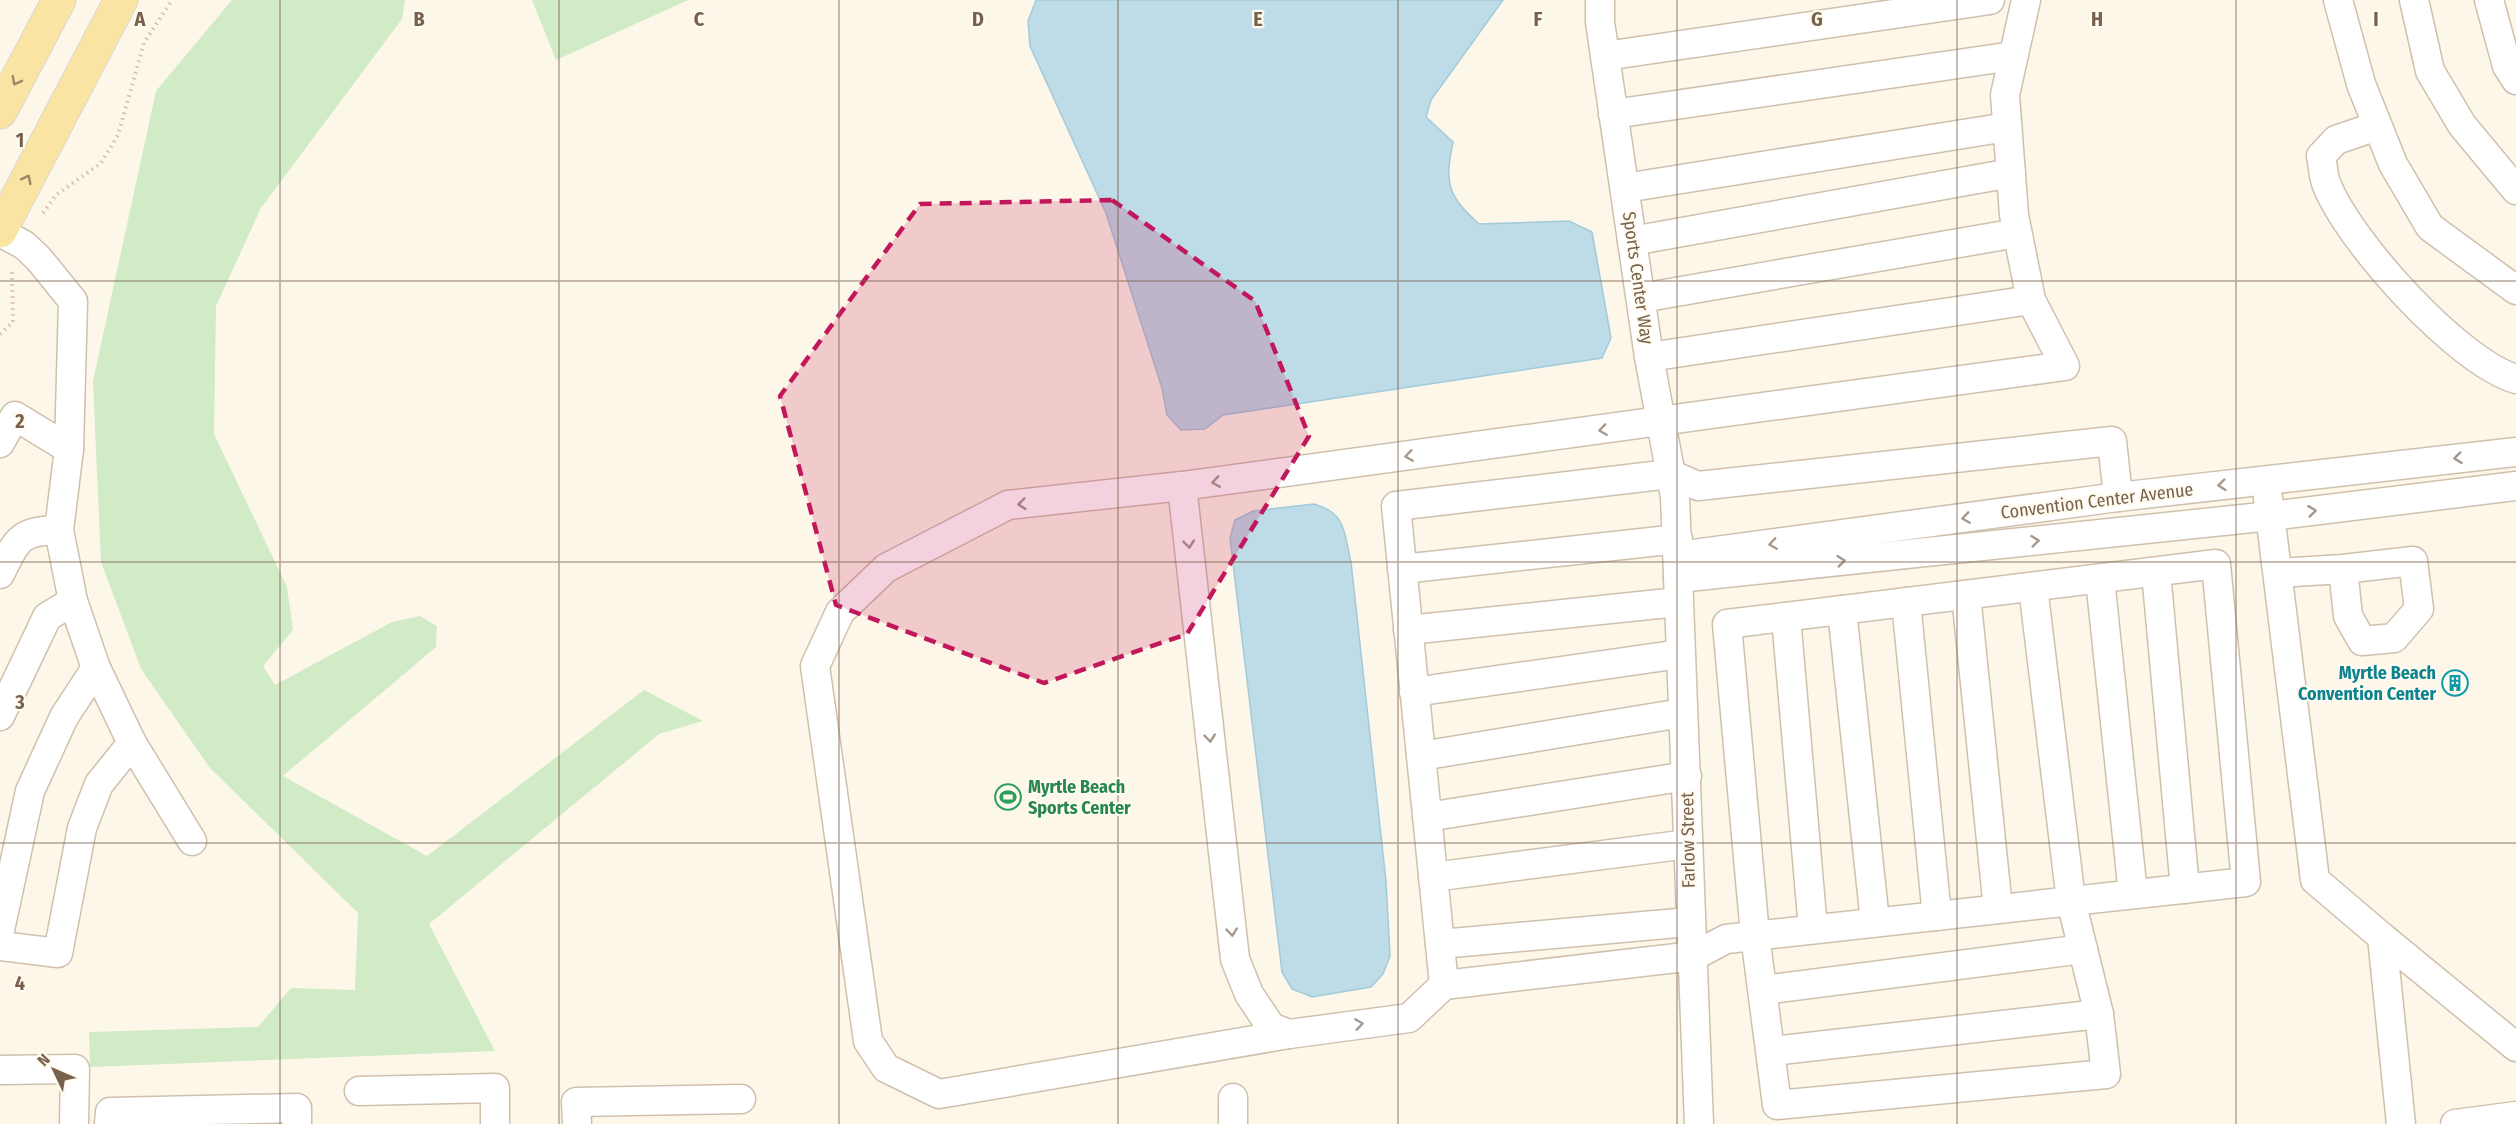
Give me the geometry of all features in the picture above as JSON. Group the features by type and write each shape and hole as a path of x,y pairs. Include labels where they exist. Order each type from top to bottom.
{"main road":[{"path":"0,112 59,0"},
{"path":"8,236 121,0"}],"street":[{"name":"Sports Center Way","path":"1600,0 1605,56 1624,188 1650,357 1675,497 1678,568"},
{"path":"1605,56 1990,0"},
{"path":"2026,0 2005,95 2011,173 2018,233 2031,300 2065,366 1182,486 1008,505 886,568 840,612 815,666 868,1041 886,1068 939,1094 1289,1034 1409,1017 1444,985 1694,956 1726,939 1755,935 1936,916 1998,909 2071,901 2133,894 2246,882 2216,564 1727,624 1755,935 1772,1051 1777,1105 2106,1074 2099,1014 2071,901 2033,587"},
{"path":"2338,0 2361,84 2377,126 2393,164 2430,227 2516,290"},
{"path":"2414,0 2430,71 2462,124 2516,190"},
{"path":"2489,0 2507,66 2516,80"},
{"path":"1613,114 2013,56"},
{"path":"2377,126 2336,140 2321,156 2326,183 2351,227 2430,322 2500,374 2516,379"},
{"path":"1624,188 2007,127"},
{"path":"1632,241 2011,173"},
{"path":"1641,298 2018,233"},
{"path":"8,236 38,258 73,301 69,449 59,530 74,601 96,668 132,743 192,841"},
{"path":"1650,357 2031,300"},
{"path":"0,443 15,416 69,449"},
{"path":"1444,985 1396,506 1670,474 1698,486 2112,441 2118,497"},
{"name":"Convention Center Avenue","path":"1678,568 2118,497 2516,452"},
{"path":"2265,480 2315,880 2516,1047"},
{"path":"1182,486 1234,959 1249,994 1271,1027 1289,1034"},
{"name":"Convention Center Avenue","path":"1678,568 2271,516 2516,486"},
{"path":"0,574 15,545 32,531 59,530"},
{"path":"1402,569 1678,568"},
{"path":"1408,630 1678,568"},
{"name":"Farlow Street","path":"1678,568 1682,713 1687,776 1689,922 1694,956 1699,1124"},
{"path":"2278,573 2343,570"},
{"path":"2156,572 2185,889"},
{"path":"2100,579 2133,894"},
{"path":"1966,595 1998,909"},
{"path":"0,716 47,617 74,601"},
{"path":"1906,602 1936,916"},
{"path":"1842,610 1875,922"},
{"path":"1786,617 1813,929"},
{"path":"1414,692 1680,654"},
{"path":"0,930 30,791 64,717 96,668"},
{"path":"1421,756 1682,713"},
{"path":"0,946 58,953 82,828 99,784 132,743"},
{"path":"1427,817 1687,776"},
{"path":"1433,877 1688,844"},
{"path":"1440,944 1689,922"},
{"path":"2382,937 2401,1124"},
{"path":"1764,990 2083,949"},
{"path":"1772,1051 2099,1014"},
{"path":"0,1070 75,1070 74,1124"},
{"path":"359,1091 495,1088 495,1124"},
{"path":"577,1124 576,1102 741,1099"},
{"path":"109,1124 110,1112 297,1108 297,1124"},
{"path":"2455,1124 2516,1116"}],"path":[{"path":"0,334 13,322 12,267 8,236 56,195 101,163 118,135 144,43 172,0"}],"highlighted area":[{"path":"1112,200 1255,301 1309,436 1187,634 1044,683 836,605 780,396 920,204"}],"green space":[{"path":"232,0 405,0 402,19 261,208 216,306 214,434 287,587 293,630 263,666 275,685 392,622 420,616 437,626 436,647 283,776 427,856 644,690 703,721 659,734 429,924 495,1051 90,1067 89,1032 258,1027 291,988 355,990 358,913 210,768 141,669 101,562 93,381 156,91"},
{"path":"532,0 688,0 556,60"}],"water":[{"path":"1036,0 1503,0 1431,100 1426,117 1453,142 1449,169 1451,188 1461,205 1479,224 1569,221 1592,232 1611,338 1602,358 1223,415 1205,429 1181,430 1167,415 1162,388 1106,213 1030,46 1028,21"},
{"path":"1314,504 1338,518 1345,533 1351,562 1386,881 1390,956 1383,974 1371,987 1312,997 1292,989 1282,972 1230,538 1235,520 1253,511"}],"place":[{"name":"Myrtle Beach Convention Center","path":"2455,683"},
{"name":"Myrtle Beach Sports Center","path":"1008,797"}]}
